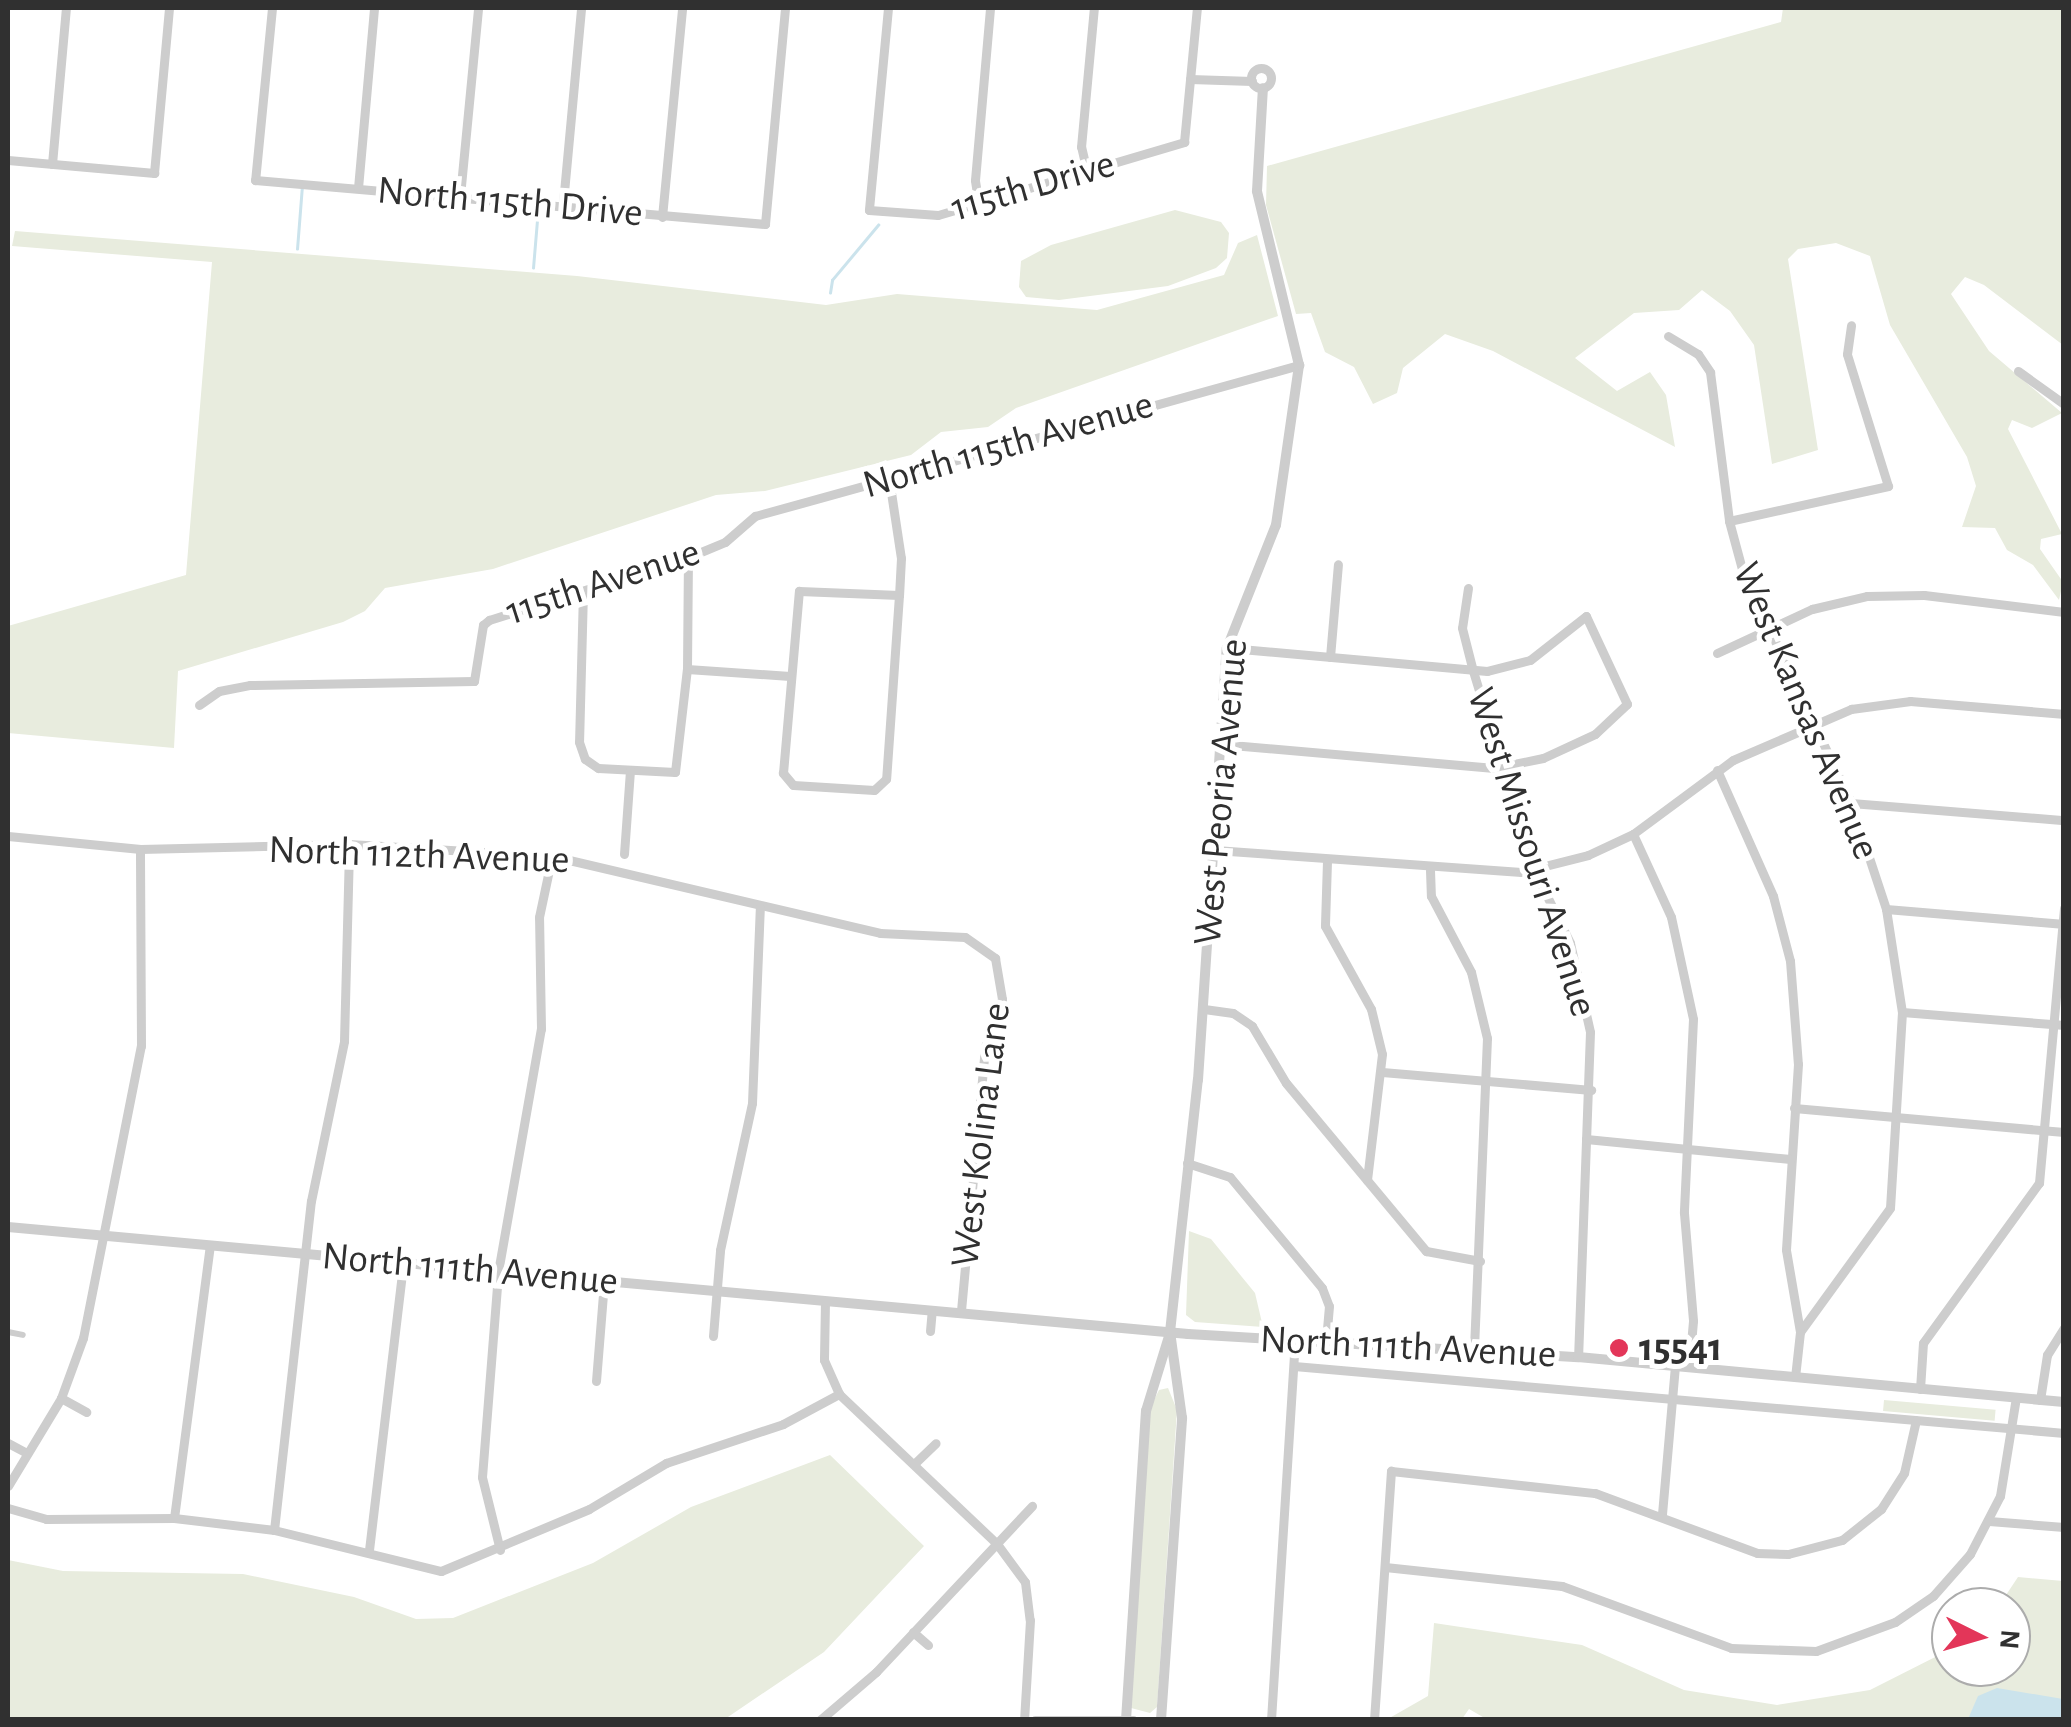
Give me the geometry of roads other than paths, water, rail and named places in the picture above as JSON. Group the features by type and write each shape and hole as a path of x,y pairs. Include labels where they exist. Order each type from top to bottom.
{"street":[{"path":"52,164 66,8"},
{"path":"8,160 154,173 169,8"},
{"name":"North 115th Drive","path":"272,8 255,180 765,224 785,8"},
{"path":"358,188 374,8"},
{"path":"460,196 478,8"},
{"path":"562,204 581,8"},
{"path":"662,217 682,8"},
{"path":"878,224 875,210 888,8"},
{"path":"979,206 975,180 990,8"},
{"path":"1087,172 1081,148 1094,8"},
{"path":"1196,8 1190,80 1252,81 1264,88 1271,80 1266,69 1256,69 1252,81"},
{"name":"115th Drive","path":"875,210 938,215 979,206 1184,142 1190,80"},
{"name":"West Peoria Avenue","path":"1126,1719 1146,1411 1170,1332 1204,1008 1227,648 1276,525 1299,366 1256,191 1264,88"},
{"path":"1729,521 1888,486 1847,354 1851,325"},
{"name":"West Kansas Avenue","path":"1668,336 1698,354 1710,372 1729,521 1769,628 1851,803 1886,909 1902,1012 1900,1118 1890,1208 1800,1332 1794,1377"},
{"name":"North 115th Avenue","path":"725,542 755,516 1299,366"},
{"path":"2018,371 2064,404"},
{"path":"889,479 899,522 899,596 883,787 787,781 790,676 799,591 899,596"},
{"name":"115th Avenue","path":"199,705 218,690 250,685 474,681 483,625 725,542"},
{"path":"584,591 579,742 585,759 598,768 675,772 687,669 688,556"},
{"path":"1330,657 1338,564"},
{"name":"West Missouri Avenue","path":"1468,588 1462,628 1473,670 1534,870 1579,974 1590,1032 1591,1090 1578,1357"},
{"path":"1717,653 1830,604 1884,595 2064,612"},
{"path":"1220,744 1503,767 1543,758 1595,734 1627,704 1586,616 1530,660 1508,669 1473,670 1227,648"},
{"path":"687,669 790,676"},
{"path":"1215,850 1430,870 1534,870 1634,834 1718,770 1867,704 1896,700 2064,714"},
{"path":"624,854 630,770"},
{"path":"1718,770 1774,896 1790,962 1798,1064 1786,1250 1800,1332"},
{"path":"1851,803 2064,820"},
{"path":"1634,834 1666,902 1689,989 1696,1077 1684,1214 1693,1320 1689,1367"},
{"name":"North 112th Avenue","path":"8,836 140,849 348,844 552,856 676,881 760,908 880,934 964,938 996,958"},
{"path":"274,1530 304,1254 344,1041 348,844"},
{"path":"8,1486 60,1398 80,1350 142,1032 140,849"},
{"path":"500,1550 482,1477 498,1272 541,1029 539,918 552,856"},
{"path":"1327,860 1326,926 1372,1008 1382,1072 1367,1180"},
{"path":"1430,870 1430,896 1479,996 1486,1081 1474,1349"},
{"path":"713,1336 716,1290 752,1103 760,908"},
{"path":"1920,1389 1924,1342 2039,1183 2058,1025 2064,908"},
{"path":"1886,909 2063,924"},
{"name":"West Kolina Lane","path":"961,1312 986,1047 1002,998 996,958"},
{"path":"1204,1008 1247,1021 1286,1083 1426,1250 1480,1260"},
{"path":"1902,1012 2058,1025"},
{"path":"1382,1072 1591,1090"},
{"path":"1794,1108 2064,1132"},
{"path":"1586,1140 1790,1159"},
{"path":"1186,1163 1230,1177 1322,1288 1330,1306 1326,1342"},
{"name":"North 111th Avenue","path":"8,1227 1170,1332 1578,1357 2064,1402"},
{"path":"174,1518 210,1245"},
{"path":"369,1550 404,1263"},
{"path":"596,1382 604,1282"},
{"path":"825,1300 824,1360 839,1394 998,1544 1018,1569 1030,1598 1024,1720"},
{"path":"930,1332 932,1310"},
{"path":"2040,1400 2046,1355 2064,1328"},
{"path":"8,1332 23,1335"},
{"name":"West Peoria Avenue","path":"1161,1720 1182,1418 1170,1332"},
{"path":"1271,1720 1296,1341"},
{"name":"North 111th Avenue","path":"1294,1366 2064,1433"},
{"path":"1662,1514 1676,1366"},
{"path":"8,1508 46,1519 174,1518 274,1530 369,1550 441,1571 500,1550 589,1509 666,1462 783,1424 839,1394"},
{"path":"60,1398 86,1412"},
{"path":"1385,1567 1562,1586 1731,1648 1816,1651 1895,1622 1932,1596 1989,1522 2013,1429 2016,1398"},
{"path":"1374,1720 1391,1470 1563,1487 1662,1514 1757,1553 1824,1548 1882,1509 1904,1473 1916,1420"},
{"path":"8,1443 27,1454"},
{"path":"914,1464 936,1443"},
{"path":"820,1720 913,1632 1032,1506"},
{"path":"1989,1522 2064,1527"},
{"path":"913,1632 928,1645"},
{"path":"1035,1720 1134,1720"}],"water":[{"path":"1997,1688 2063,1699 2063,1719 1968,1719 1978,1696"}],"waterway":[{"path":"297,249 302,185"},
{"path":"533,268 538,208"},
{"path":"830,293 832,280 878,225"}],"place":[{"name":"15541","path":"1619,1348"}]}
